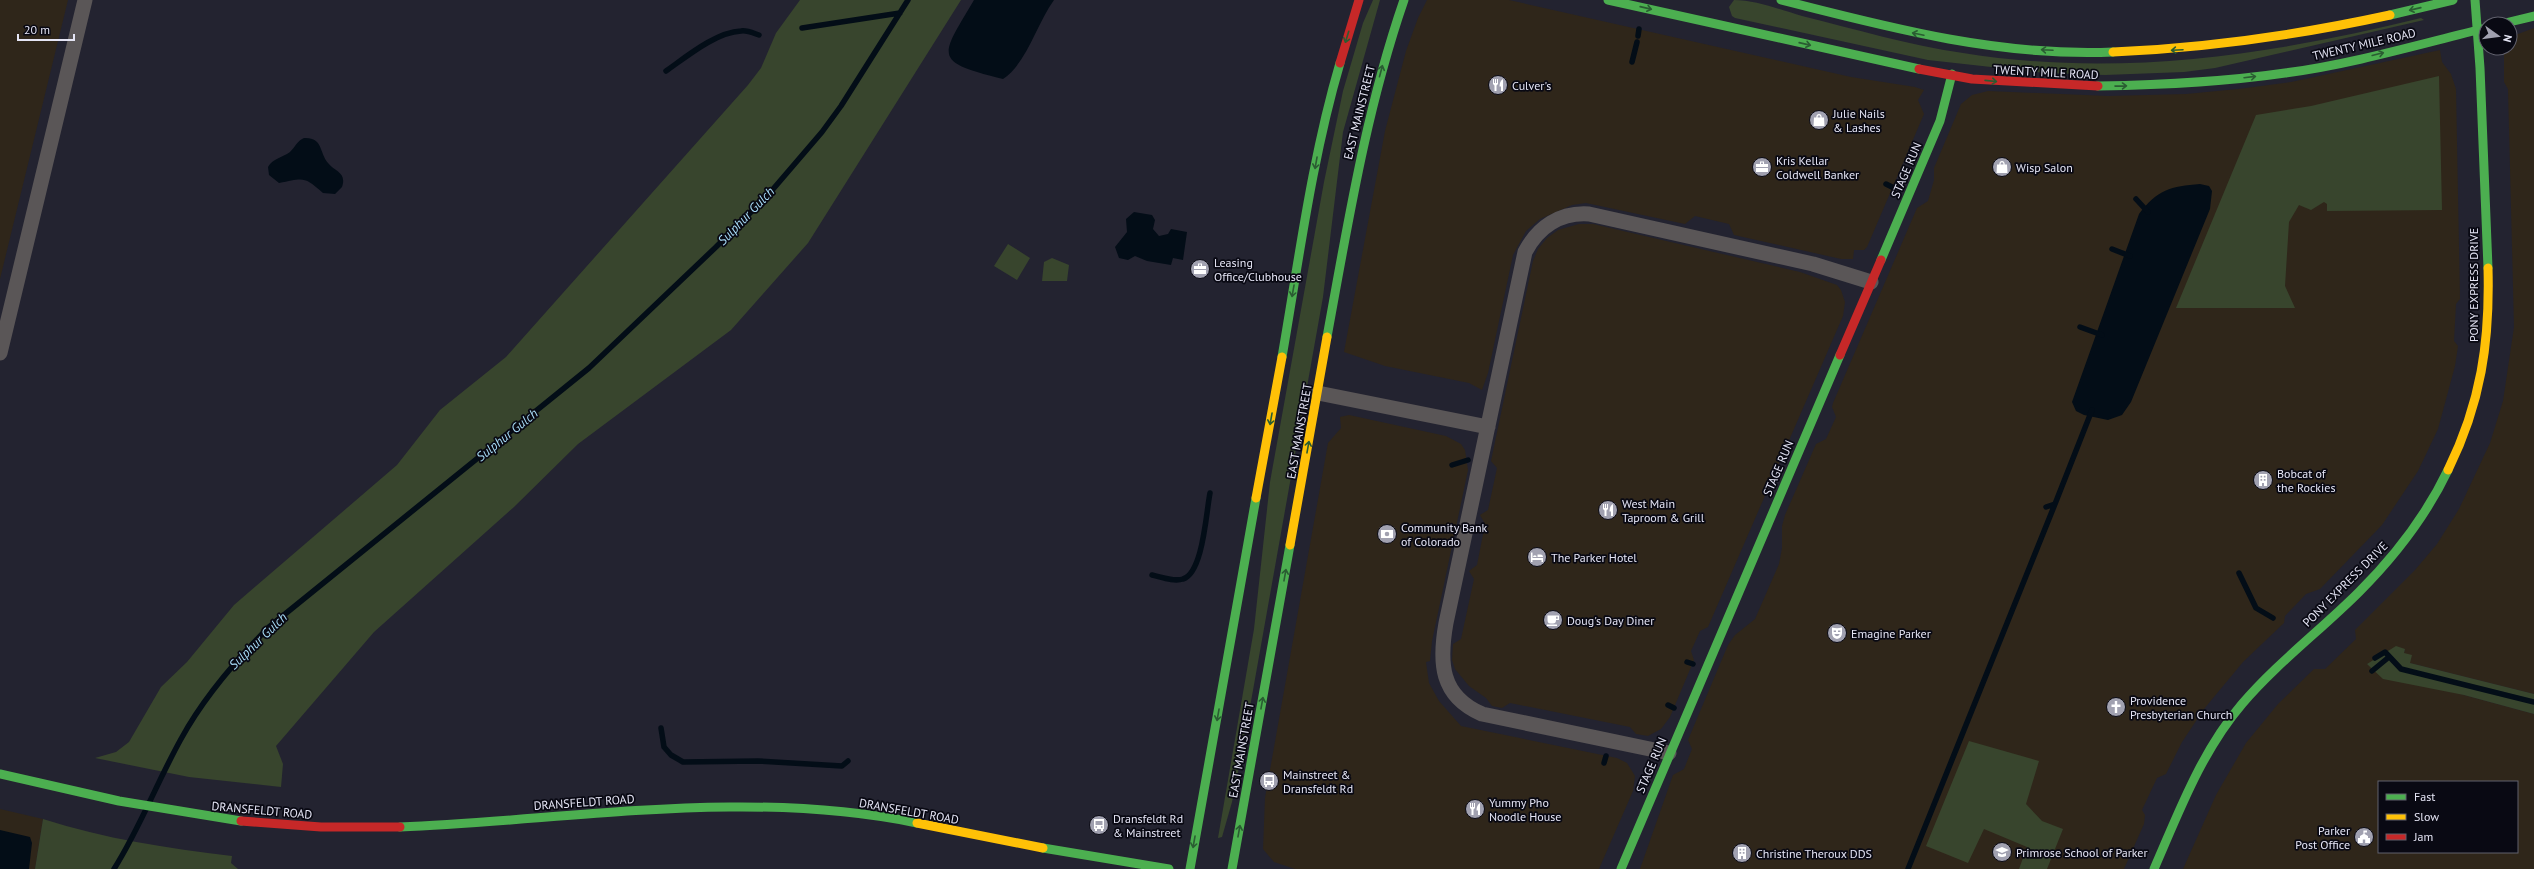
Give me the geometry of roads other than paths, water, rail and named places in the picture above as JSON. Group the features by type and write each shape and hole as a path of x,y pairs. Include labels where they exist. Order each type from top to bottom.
{"main road":[{"path":"1190,869 1317,160 1334,82 1359,0"},
{"name":"EAST MAINSTREET","path":"1232,869 1363,143 1385,55 1404,0"},
{"name":"TWENTY MILE ROAD","path":"1608,0 1871,59 2005,82 2071,86 2204,83 2319,67 2478,30"},
{"name":"TWENTY MILE ROAD","path":"1781,0 1944,39 2025,49 2098,52 2176,50 2256,42 2308,33 2453,0"},
{"name":"PONY EXPRESS DRIVE","path":"2475,0 2479,16"},
{"path":"2518,20 2534,16"},
{"name":"PONY EXPRESS DRIVE","path":"2154,869 2204,760 2230,718 2257,686 2369,580 2394,553 2441,486 2458,450 2477,395 2487,336 2483,56"},
{"name":"STAGE RUN","path":"1621,869 1669,753 1940,121 1952,74"},
{"name":"DRANSFELDT ROAD","path":"0,774 162,811 259,823 353,828 685,807 781,808 888,817 972,835 1169,869"}],"street":[{"path":"0,353 85,0"},
{"path":"1669,753 1482,714 1463,703 1447,682 1442,667 1443,642 1524,256 1540,231 1565,215 1595,214 1813,264 1871,282"},
{"path":"1318,393 1488,427"}],"waterway":[{"name":"Sulphur Gulch","path":"114,869 132,837 172,755 190,724 210,694 244,653 269,627 589,368 716,247 768,195 822,132 841,106 908,0"},
{"path":"802,28 900,13"},
{"path":"1638,36 1639,29"},
{"path":"666,71 692,52 712,40 731,32 743,31 759,35"},
{"path":"1632,62 1637,42"},
{"path":"1886,184 1892,187"},
{"path":"2136,199 2148,212"},
{"path":"2112,249 2130,256"},
{"path":"2080,327 2102,335"},
{"path":"2046,507 2055,504 2092,410"},
{"path":"1452,465 1468,460"},
{"path":"1152,575 1179,580 1190,574 1195,566 1199,554 1210,493"},
{"path":"1908,869 2055,504"},
{"path":"2239,573 2256,608 2273,618"},
{"path":"2375,658 2385,652 2401,669 2534,702"},
{"path":"2372,671 2389,657"},
{"path":"1687,662 1693,664"},
{"path":"1668,705 1674,708"},
{"path":"661,728 664,747 671,755 683,762 758,761 842,766 848,761"},
{"path":"1604,763 1606,756"}],"place":[{"name":"Culver's","path":"1498,85"},
{"name":"Julie Nails & Lashes","path":"1819,120"},
{"name":"Kris Kellar Coldwell Banker","path":"1762,167"},
{"name":"Wisp Salon","path":"2002,167"},
{"name":"Leasing Office/Clubhouse","path":"1200,269"},
{"name":"Bobcat of the Rockies","path":"2263,480"},
{"name":"West Main Taproom & Grill","path":"1608,510"},
{"name":"Community Bank of Colorado","path":"1387,534"},
{"name":"The Parker Hotel","path":"1537,557"},
{"name":"Doug's Day Diner","path":"1553,620"},
{"name":"Emagine Parker","path":"1837,633"},
{"name":"Providence Presbyterian Church","path":"2116,707"},
{"name":"Mainstreet & Dransfeldt Rd","path":"1269,781"},
{"name":"Yummy Pho Noodle House","path":"1475,809"},
{"name":"Dransfeldt Rd & Mainstreet","path":"1099,825"},
{"name":"Parker Post Office","path":"2364,837"},
{"name":"Primrose School of Parker","path":"2002,852"},
{"name":"Christine Theroux DDS","path":"1742,853"}]}
